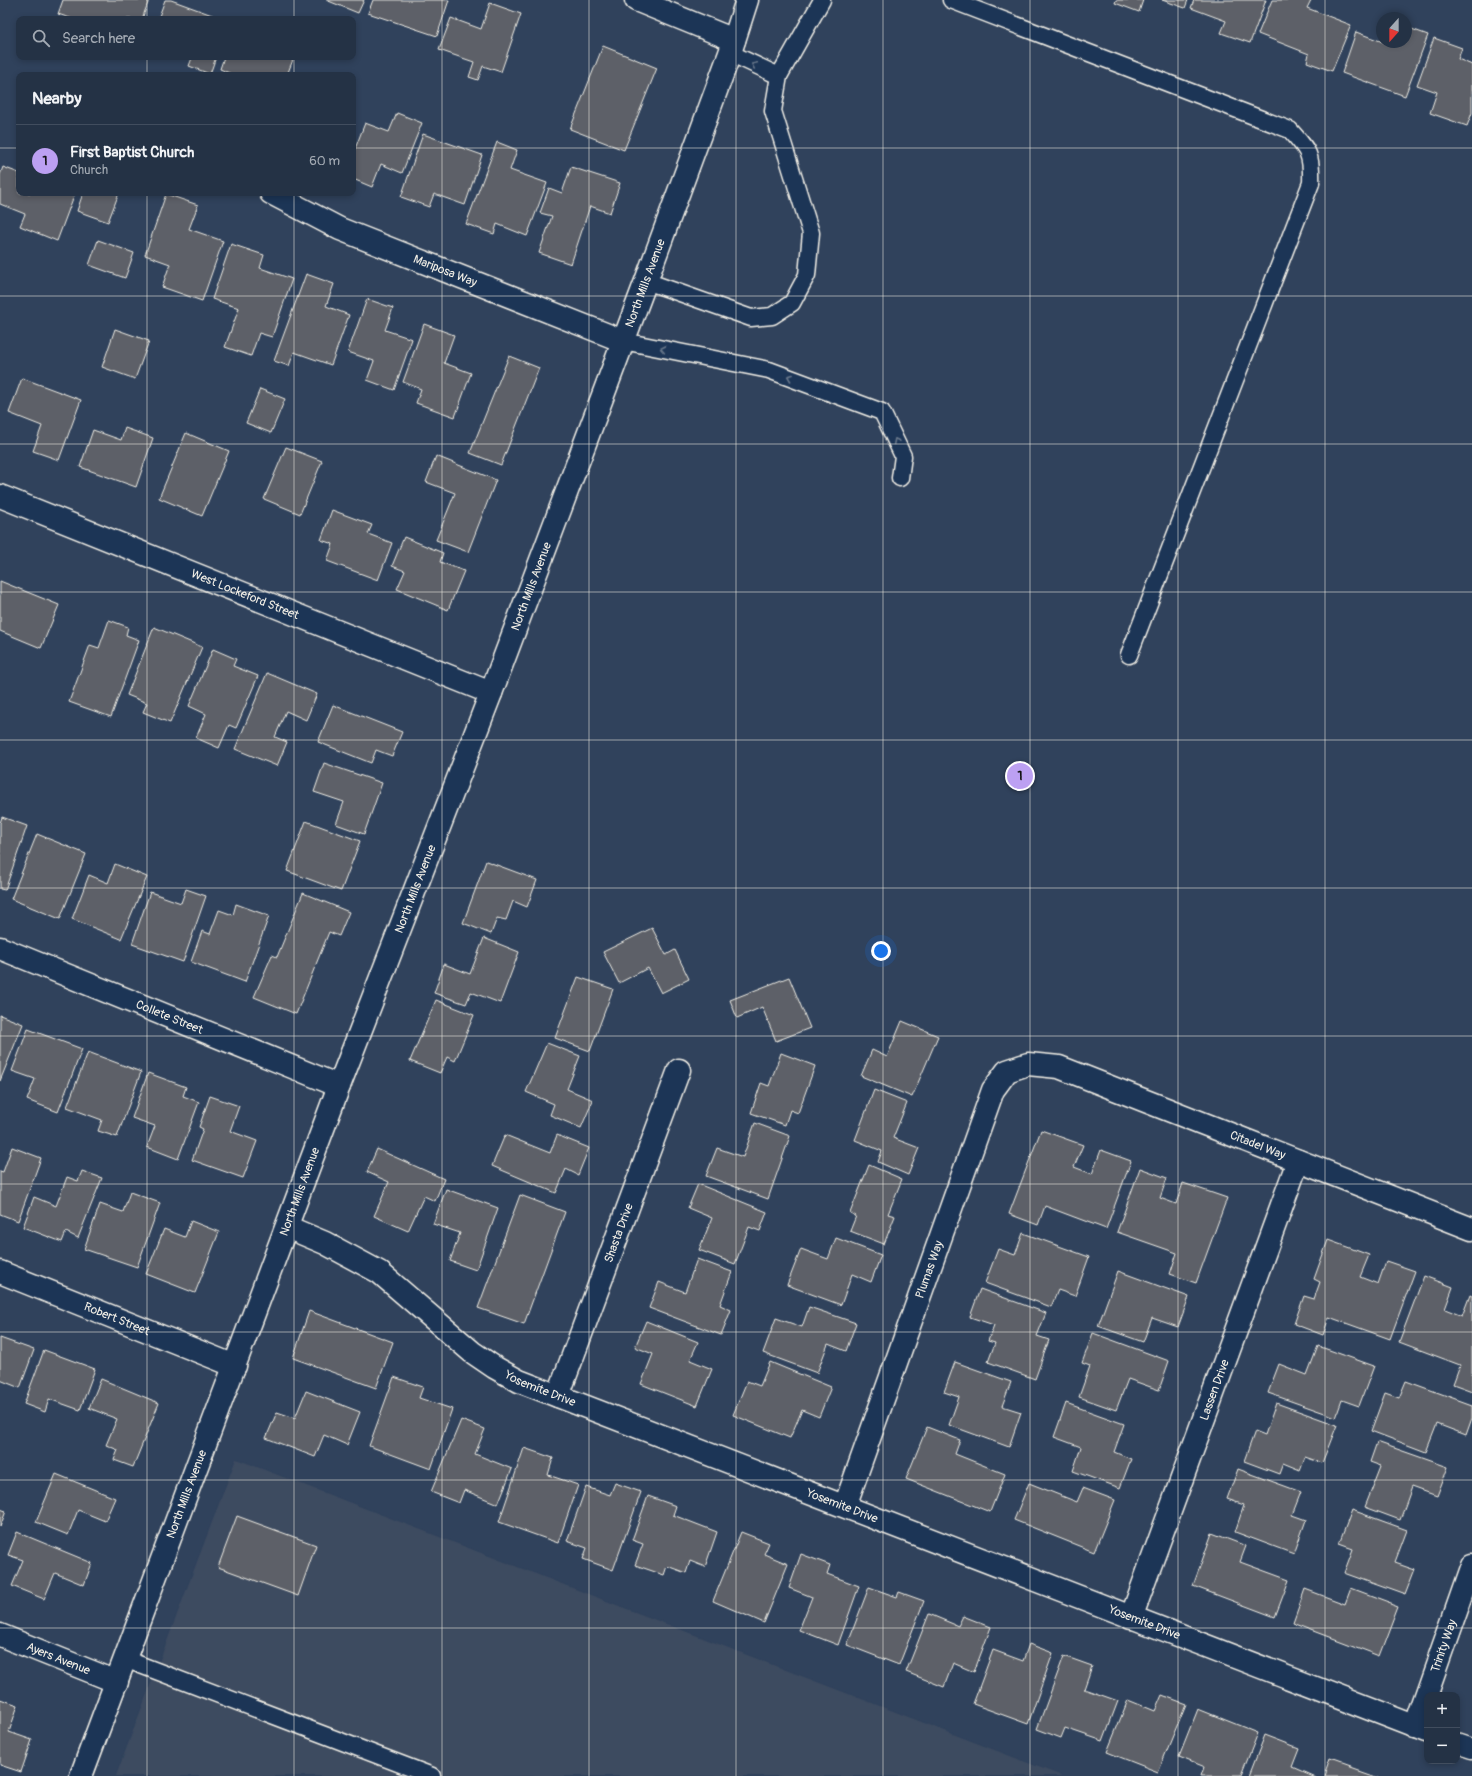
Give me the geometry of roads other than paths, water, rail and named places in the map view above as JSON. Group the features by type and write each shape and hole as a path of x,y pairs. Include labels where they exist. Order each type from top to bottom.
{"street":[{"path":"636,0 732,46"},
{"name":"North Mills Avenue","path":"81,1776 339,1086 491,692 646,280 732,46 747,0"},
{"name":"Mariposa Way","path":"277,196 340,229 623,341"},
{"name":"West Lockeford Street","path":"0,496 491,692"},
{"name":"Collete Street","path":"0,948 339,1086"},
{"name":"Plumas Way","path":"845,1506 993,1090 1007,1071 1028,1064 1042,1066"},
{"name":"Citadel Way","path":"1042,1066 1059,1067 1472,1229"},
{"name":"Shasta Drive","path":"558,1396 679,1070"},
{"name":"Lassen Drive","path":"1131,1618 1298,1161"},
{"name":"Yosemite Drive","path":"287,1227 325,1243 379,1272 472,1352 494,1367 519,1381 1421,1729"},
{"name":"Robert Street","path":"0,1272 235,1366"},
{"name":"Trinity Way","path":"1421,1729 1472,1565"},
{"name":"Ayers Avenue","path":"0,1635 117,1682"},
{"path":"1460,1744 1472,1748"}],"lane":[{"path":"646,280 751,318 772,316 792,303 807,275 811,233 773,111 779,76 822,0"},
{"path":"951,0 1290,130 1307,149 1312,164 1312,183 1129,655"},
{"path":"732,46 779,76"},
{"path":"623,341 769,370 882,412 903,456 900,478"},
{"path":"125,1659 432,1776"}],"place":[{"name":"First Baptist Church","path":"1020,776"}]}
